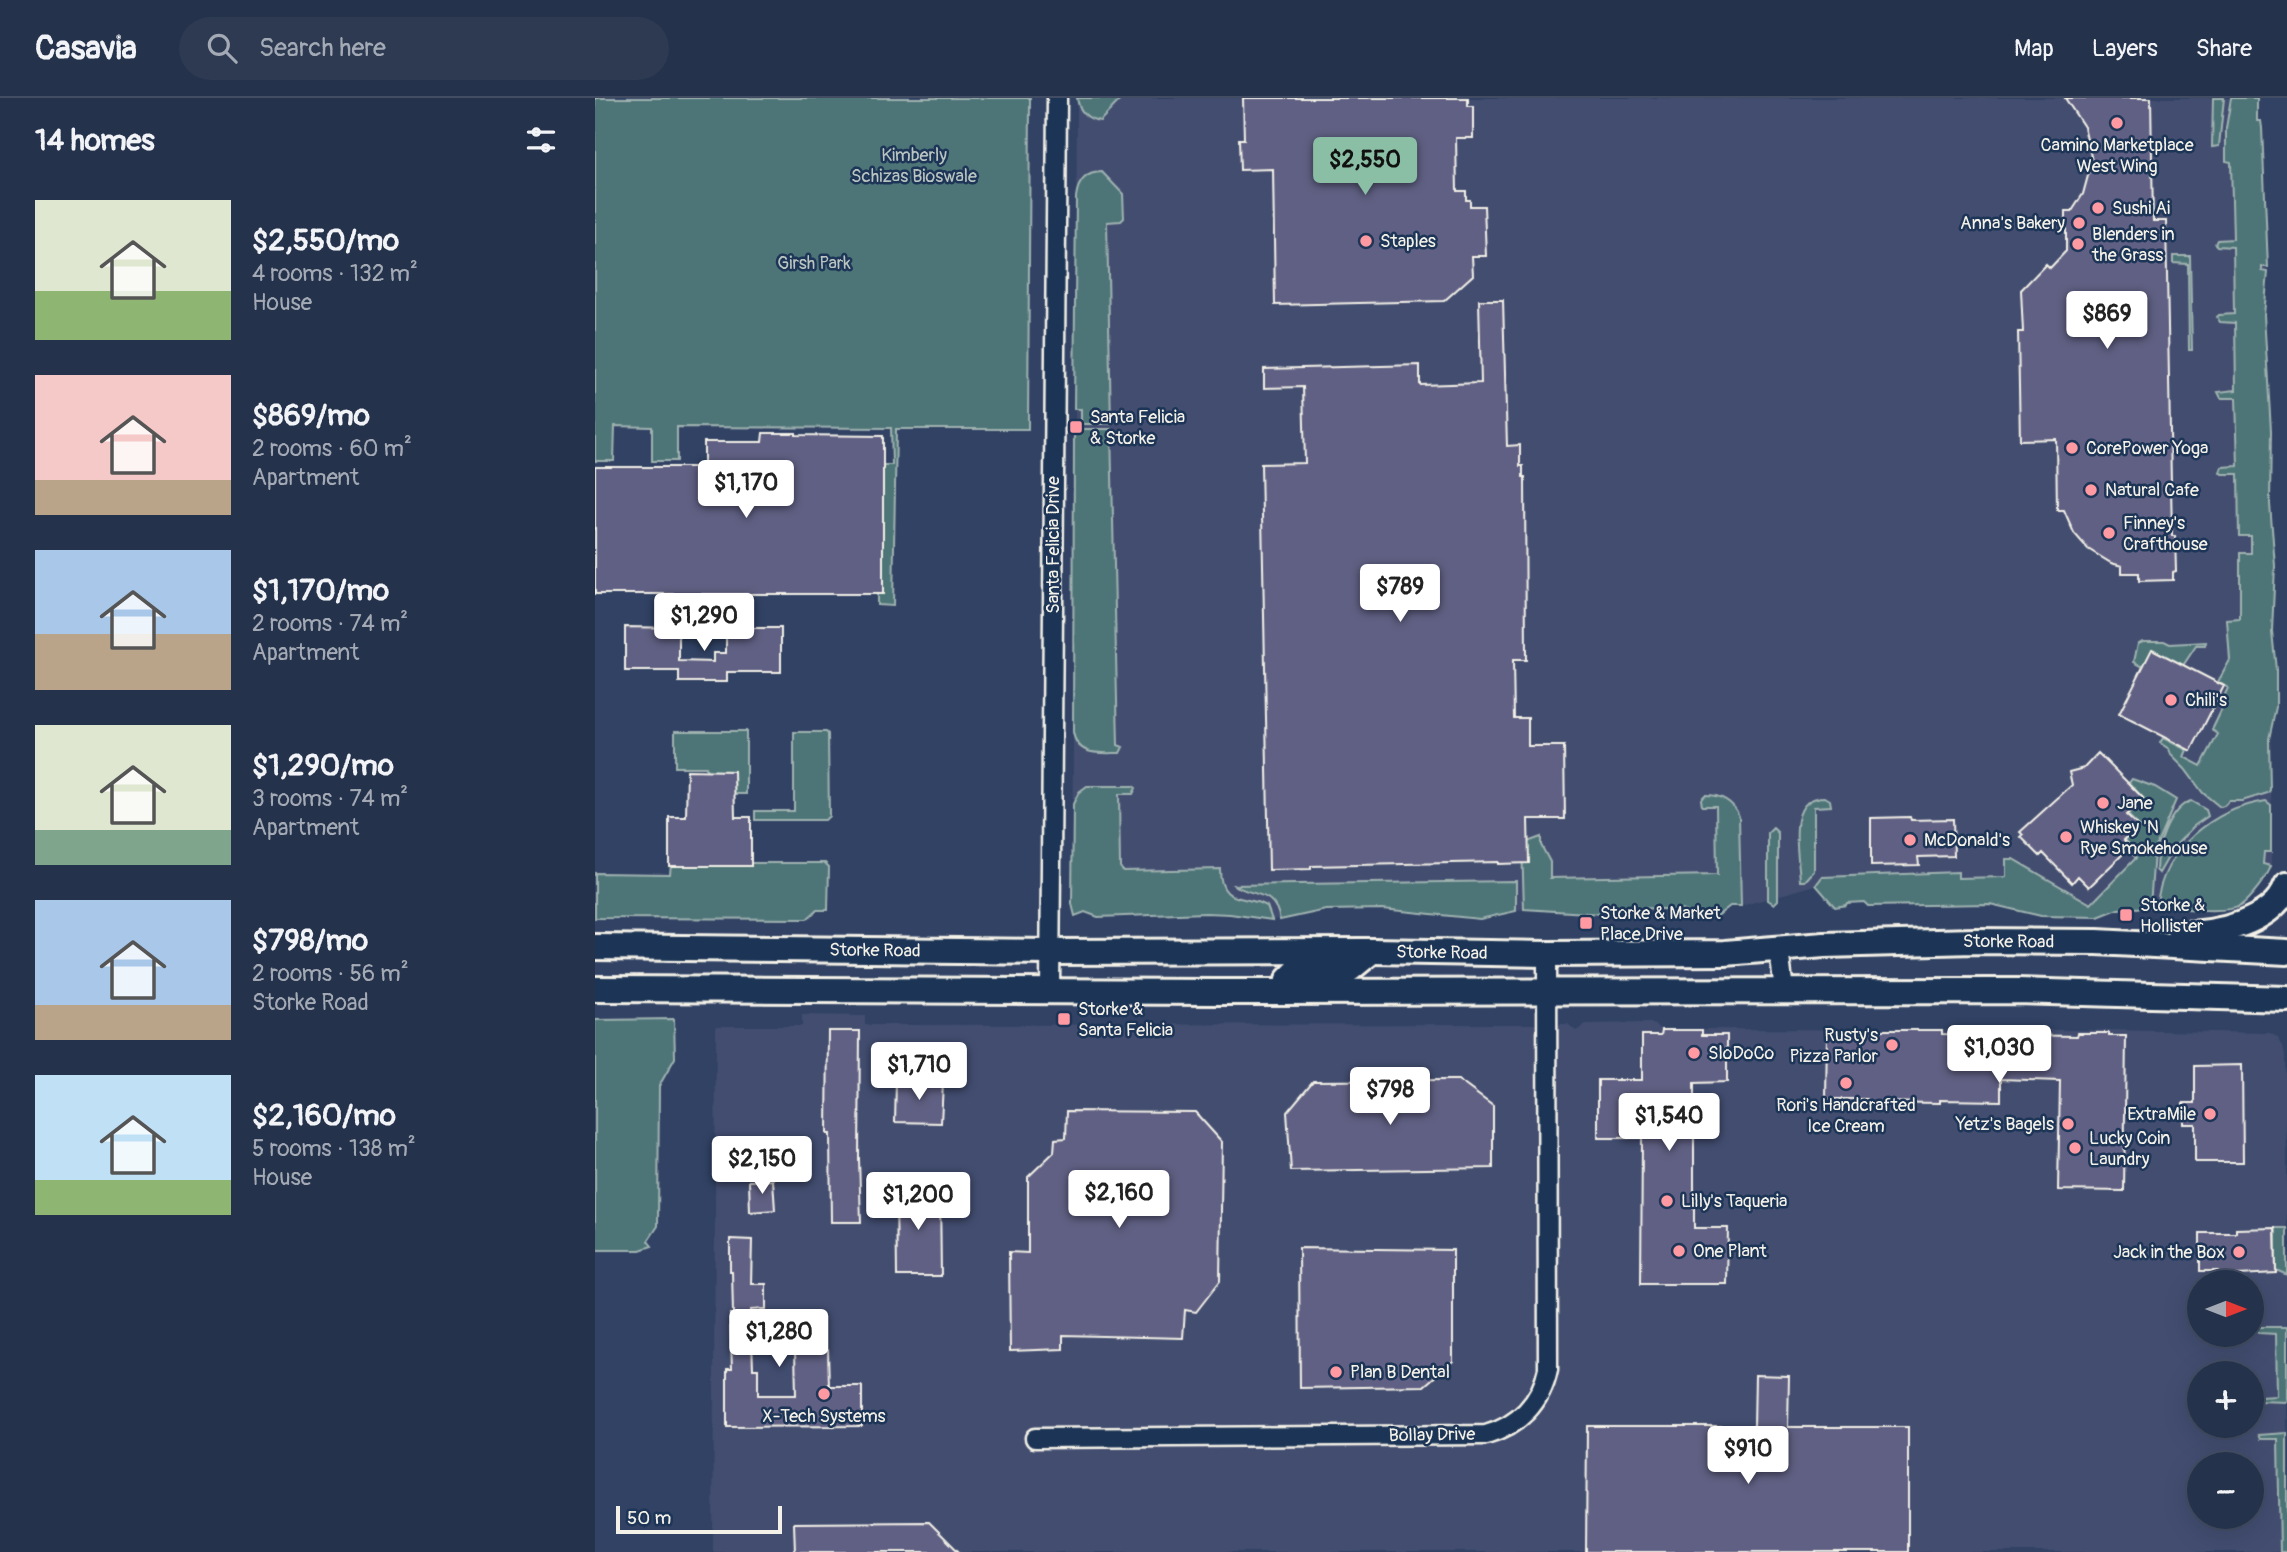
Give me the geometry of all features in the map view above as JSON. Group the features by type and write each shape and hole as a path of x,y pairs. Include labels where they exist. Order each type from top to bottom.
{"main road":[{"path":"2097,942 2125,934 2196,934 2234,927 2270,908 2283,897 2287,885"},
{"name":"Storke Road","path":"595,947 1547,954 1725,953 1824,945 1974,941 2097,942 2287,952"},
{"path":"1286,992 1289,980 1296,972 1350,969 1372,951"},
{"path":"595,989 1050,992 2017,991 2287,999"}],"street":[{"name":"Santa Felicia Drive","path":"1050,992 1057,98"},
{"path":"1779,948 1784,991"},
{"name":"Bollay Drive","path":"1035,1438 1486,1435 1501,1431 1535,1403 1545,1387 1548,1370 1547,954"}],"shaded area":[{"path":"1077,98 2257,98 2257,121 2261,121 2262,128 2268,243 2264,315 2271,431 2270,504 2275,566 2272,631 2276,707 2269,739 2272,814 2271,866 2268,875 2240,906 2215,910 2150,907 2118,909 2098,917 2041,916 1990,904 1868,906 1864,902 1835,907 1816,885 1741,906 1730,906 1716,917 1701,918 1681,910 1643,908 1618,915 1524,909 1480,919 1382,909 1326,910 1272,920 1206,913 1098,917 1085,912 1075,916 1072,904"},
{"path":"802,1015 865,1016 865,1025 1568,1024 1576,1031 1586,1024 1651,1023 1661,1029 2270,1033 2277,1037 2283,1046 2285,1056 2287,1552 713,1552 716,1026 802,1026"}],"green space":[{"name":"Girsh Park","path":"595,98 1030,98 1028,429 896,429 893,606 877,605 877,594 883,594 883,465 892,465 891,428 677,427 677,461 652,461 652,427 615,426 614,461 595,461"},
{"path":"1077,98 1121,99 1100,121 1084,114"},
{"path":"2213,98 2224,98 2219,146 2212,147"},
{"path":"2231,98 2257,98 2257,121 2261,121 2262,128 2268,267 2262,267 2262,271 2268,272 2264,315 2271,431 2270,504 2275,566 2272,631 2276,707 2269,739 2270,790 2242,801 2229,801 2220,807 2203,793 2169,749 2160,743 2163,738 2187,750 2184,757 2201,766 2218,734 2212,730 2228,688 2218,682 2230,660 2227,620 2240,619 2240,553 2251,553 2251,536 2239,536 2238,474 2220,472 2222,467 2238,466 2236,398 2221,398 2218,392 2236,390 2235,323 2220,322 2217,317 2234,314 2233,247 2215,244 2217,240 2233,239 2231,162 2226,161 2226,128"},
{"path":"1102,172 1123,194 1124,218 1121,221 1107,222 1111,424 1081,424 1081,409 1074,409 1076,197 1084,178"},
{"path":"2173,256 2190,256 2192,350 2189,350 2188,264 2173,263"},
{"path":"1074,429 1111,429 1118,745 1123,747 1120,753 1085,750 1075,740 1073,732"},
{"path":"2164,641 2170,644 2206,642 2205,646 2196,646 2182,667 2145,668 2134,662 2138,643"},
{"path":"675,731 746,731 746,794 730,794 707,773 706,767 675,767"},
{"path":"794,732 828,734 829,816 825,820 755,820 755,811 794,811"},
{"path":"2132,779 2155,787 2176,800 2154,851 2150,907 2118,909 2098,917 2041,916 1990,904 1868,906 1864,902 1835,907 1816,885 1822,877 1958,872 1958,878 2006,877 2006,859 2013,859 2091,904 2136,858 2127,848 2130,845 2125,840 2139,826 2128,815 2144,799 2129,783"},
{"path":"1087,786 1136,788 1133,794 1119,794 1120,867 1123,871 1220,869 1224,888 1229,893 1267,906 1272,920 1206,913 1098,917 1085,912 1075,916 1072,904 1073,804 1079,792"},
{"path":"1705,795 1726,800 1734,806 1739,816 1741,906 1730,906 1716,917 1701,918 1681,910 1643,908 1618,915 1524,909 1522,844 1541,837 1541,845 1550,862 1550,878 1717,875 1716,806 1702,806 1701,799"},
{"path":"1825,797 1830,800 1831,806 1814,807 1814,871 1805,881 1800,881 1797,843 1799,816 1804,806 1812,800"},
{"path":"2191,801 2206,810 2208,816 2174,847 2159,873 2156,870 2157,861 2165,830 2176,812"},
{"path":"2266,801 2271,805 2271,852 2264,852 2263,864 2271,866 2263,881 2244,903 2223,910 2175,908 2157,904 2161,884 2169,866 2180,849 2194,835 2227,813"},
{"path":"1773,828 1778,833 1778,900 1774,904 1768,900 1768,833"},
{"path":"671,863 825,863 829,867 828,910 817,910 807,919 595,918 595,873 670,874"},
{"path":"1516,881 1516,911 1480,919 1382,909 1326,910 1280,920 1273,903 1268,899 1234,885"},
{"path":"674,1019 675,1058 659,1086 658,1226 648,1241 652,1246 640,1250 595,1250 595,1020"},
{"path":"2276,1228 2287,1228 2287,1275 2276,1270"},
{"path":"2265,1327 2287,1327 2287,1402 2264,1401 2264,1397 2277,1396 2276,1334 2265,1333"},
{"path":"2287,1433 2287,1552 2280,1552 2278,1439 2261,1439 2264,1435"}],"building":[{"path":"1243,98 1468,98 1468,106 1473,106 1473,138 1456,138 1457,191 1466,191 1466,200 1470,200 1470,206 1484,206 1486,256 1472,256 1473,275 1444,301 1275,305 1273,169 1240,170 1239,139 1244,139"},
{"path":"2065,98 2151,98 2153,221 2166,221 2172,536 2175,536 2176,571 2173,572 2173,580 2139,581 2139,573 2122,573 2122,566 2111,563 2088,549 2074,533 2064,510 2057,510 2056,439 2020,440 2018,332 2023,332 2021,290 2046,264 2050,268 2066,251 2066,211 2072,211 2083,194 2092,161 2084,127"},
{"path":"1479,300 1503,300 1507,446 1520,445 1520,466 1523,466 1525,477 1526,660 1513,660 1514,718 1528,718 1528,746 1564,746 1565,819 1528,819 1529,863 1311,866 1311,869 1269,870 1261,464 1305,463 1303,387 1264,388 1264,369 1420,365 1420,385 1481,383"},
{"path":"763,433 883,436 883,594 595,594 595,467 704,467 704,442 762,442"},
{"path":"625,627 679,628 679,661 713,662 713,653 726,653 726,628 781,628 781,672 727,672 727,682 679,682 679,671 625,671"},
{"path":"2152,649 2224,686 2191,751 2119,714"},
{"path":"2098,753 2143,798 2126,815 2138,826 2124,840 2128,845 2126,851 2089,887 2078,876 2072,883 2043,853 2040,856 2021,837 2023,835 2020,832 2072,785 2069,772 2084,768"},
{"path":"687,770 734,771 735,817 751,817 751,866 669,866 669,817 686,817"},
{"path":"1910,817 1911,820 1953,819 1954,856 1918,857 1919,865 1871,866 1871,818"},
{"path":"1662,1030 1702,1030 1702,1035 1727,1035 1727,1082 1694,1083 1694,1228 1728,1228 1727,1284 1641,1284 1642,1138 1598,1138 1598,1080 1642,1080 1642,1035 1661,1035"},
{"path":"1868,1030 1942,1030 1942,1034 2077,1036 2078,1033 2109,1033 2109,1036 2126,1036 2124,1191 2058,1190 2060,1081 2001,1079 2001,1101 1940,1100 1940,1103 1826,1099 1827,1033 1868,1033"},
{"path":"828,1031 860,1031 861,1222 831,1222 830,1134 827,1134"},
{"path":"2242,1065 2243,1162 2195,1162 2195,1124 2183,1124 2183,1103 2195,1103 2195,1066"},
{"path":"1458,1080 1493,1106 1493,1168 1291,1171 1287,1112 1313,1081"},
{"path":"896,1082 943,1083 941,1123 895,1122"},
{"path":"1067,1111 1195,1112 1222,1142 1220,1281 1196,1312 1185,1310 1183,1338 1063,1335 1063,1349 1010,1351 1009,1252 1028,1253 1028,1177 1054,1152 1055,1139 1066,1138"},
{"path":"773,1180 775,1210 750,1212 749,1181"},
{"path":"896,1188 940,1189 941,1276 897,1276"},
{"path":"2275,1228 2276,1273 2265,1274 2265,1270 2200,1270 2200,1233 2236,1233 2236,1229"},
{"path":"730,1239 752,1240 751,1284 766,1284 766,1309 751,1310 753,1369 758,1369 758,1395 796,1395 795,1350 828,1350 829,1386 862,1386 862,1426 727,1427 727,1369 732,1369 730,1314 733,1314"},
{"path":"1299,1248 1453,1250 1453,1361 1424,1386 1300,1388"},
{"path":"1755,1375 1789,1376 1788,1427 1908,1427 1908,1552 1586,1552 1587,1426 1754,1426"},
{"path":"929,1522 959,1552 795,1552 794,1523"}],"place":[{"name":"Camino Marketplace West Wing","path":"2117,123"},
{"name":"Sushi Ai","path":"2098,208"},
{"name":"Anna's Bakery","path":"2079,223"},
{"name":"Staples","path":"1366,241"},
{"name":"Blenders in the Grass","path":"2078,244"},
{"name":"Santa Felicia & Storke","path":"1076,427"},
{"name":"CorePower Yoga","path":"2072,448"},
{"name":"Natural Cafe","path":"2091,490"},
{"name":"Finney's Crafthouse","path":"2109,533"},
{"name":"Chili's","path":"2171,700"},
{"name":"Jane","path":"2103,803"},
{"name":"Whiskey 'N Rye Smokehouse","path":"2066,837"},
{"name":"McDonald's","path":"1910,840"},
{"name":"Storke & Hollister","path":"2126,915"},
{"name":"Storke & Market Place Drive","path":"1586,923"},
{"name":"Storke & Santa Felicia","path":"1064,1019"},
{"name":"Rusty's Pizza Parlor","path":"1892,1045"},
{"name":"SloDoCo","path":"1694,1053"},
{"name":"Rori's Handcrafted Ice Cream","path":"1846,1083"},
{"name":"ExtraMile","path":"2210,1114"},
{"name":"Yetz's Bagels","path":"2068,1124"},
{"name":"Lucky Coin Laundry","path":"2075,1148"},
{"name":"Lilly's Taqueria","path":"1667,1201"},
{"name":"One Plant","path":"1679,1251"},
{"name":"Jack in the Box","path":"2239,1252"},
{"name":"Plan B Dental","path":"1336,1372"},
{"name":"X-Tech Systems","path":"824,1394"}],"park label":[{"name":"Kimberly Schizas Bioswale","path":"914,165"}]}
